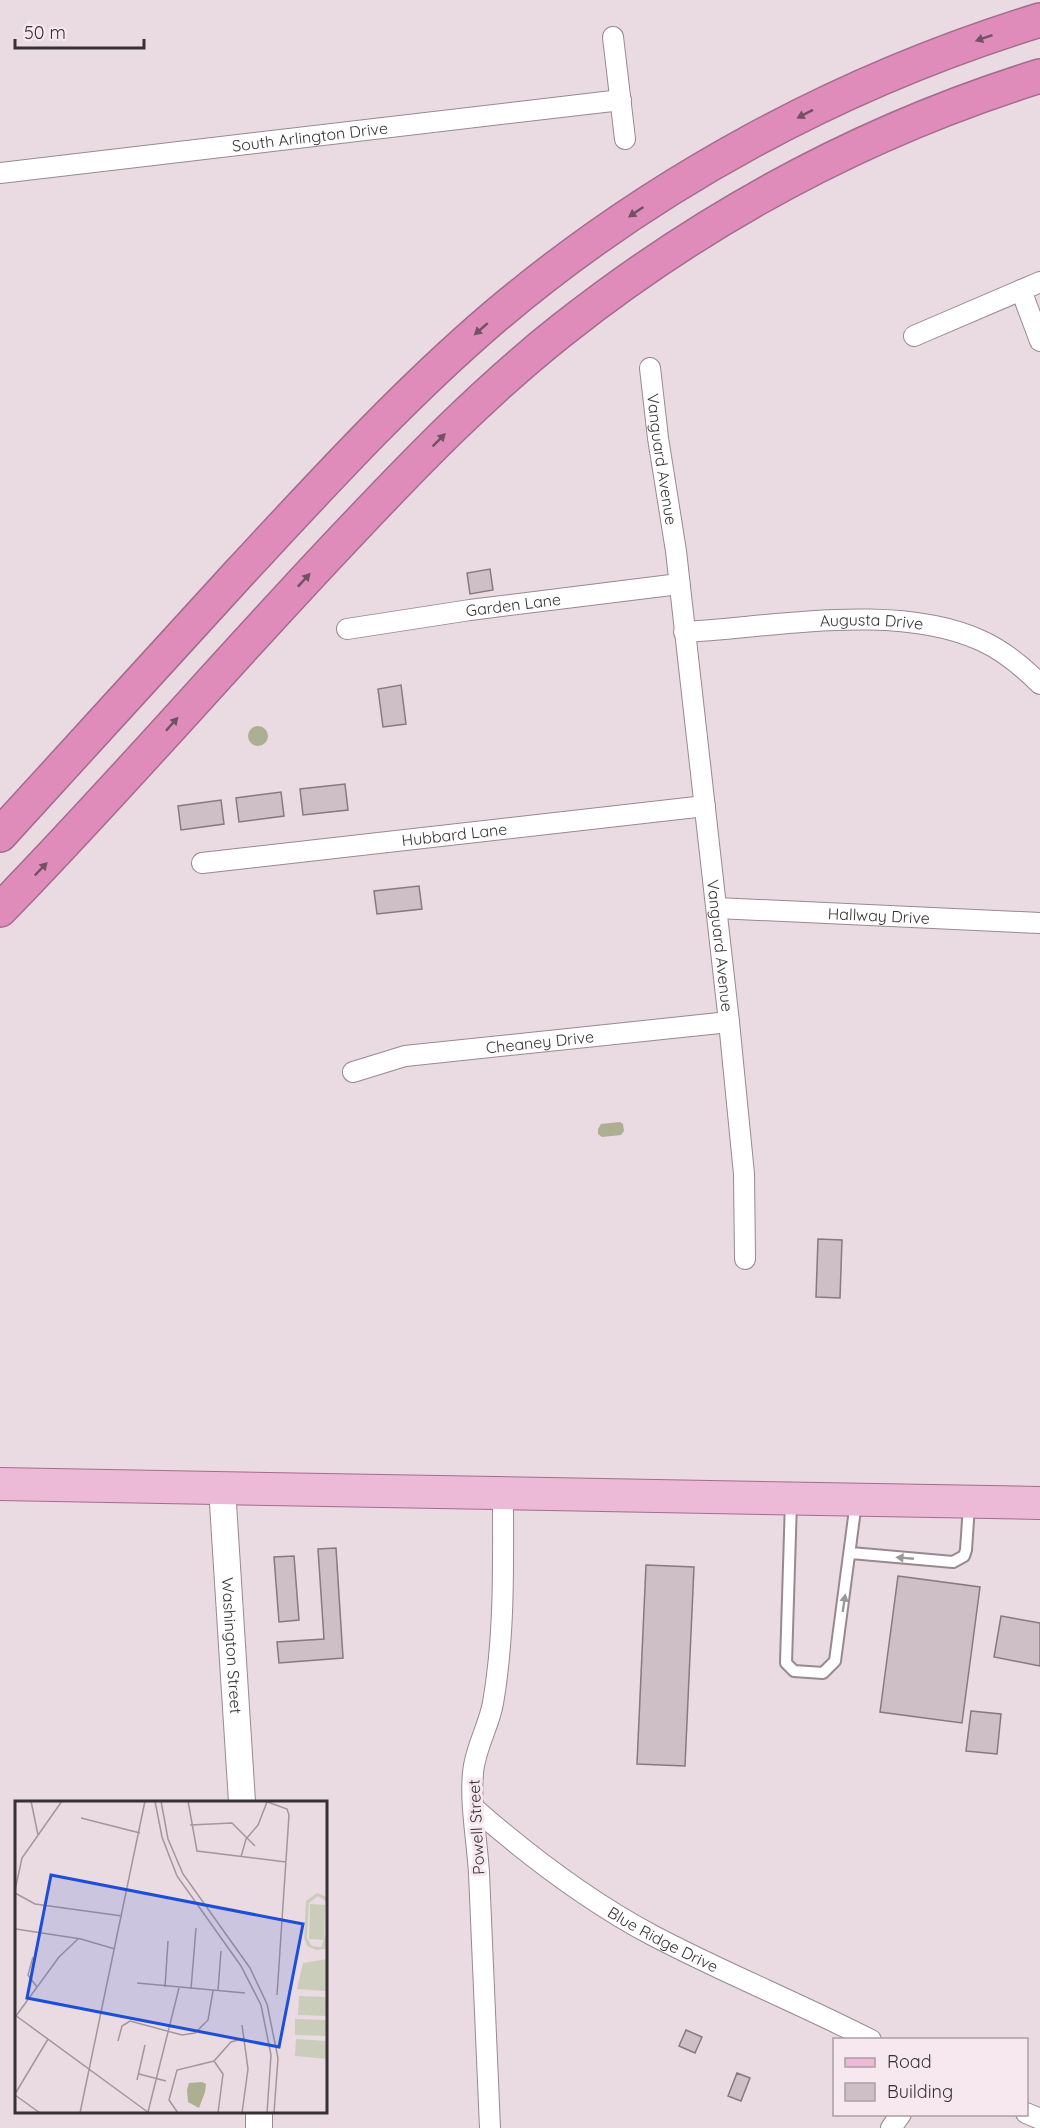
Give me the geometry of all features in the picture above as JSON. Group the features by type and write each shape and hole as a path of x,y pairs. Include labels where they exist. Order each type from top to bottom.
{"highway":[{"path":"0,835 303,504 396,408 477,332 545,276 653,200 766,134 882,77 942,53 1040,20"},
{"path":"0,910 64,844 208,684 383,497 458,421 560,331 643,269 725,217 818,165 943,110 1040,76"}],"main road":[{"path":"0,1484 1040,1503"}],"street":[{"path":"613,37 625,139"},
{"name":"South Arlington Drive","path":"0,173 621,100"},
{"path":"914,336 1040,282"},
{"path":"1021,290 1040,342"},
{"name":"Vanguard Avenue","path":"650,368 679,584 717,908 744,1174 745,1259"},
{"name":"Garden Lane","path":"347,629 471,610 679,584"},
{"name":"Augusta Drive","path":"684,632 824,620 884,621 930,626 965,635 989,645 1012,659 1040,684"},
{"name":"Hubbard Lane","path":"202,863 705,806"},
{"name":"Hallway Drive","path":"717,908 1040,924"},
{"name":"Cheaney Drive","path":"353,1072 405,1056 729,1022"},
{"name":"Washington Street","path":"222,1488 243,1801"},
{"name":"Powell Street","path":"490,2128 473,1770 493,1704 498,1664 503,1573 504,1493"},
{"name":"Blue Ridge Drive","path":"474,1808 510,1839 614,1913 653,1935 867,2038"},
{"path":"258,2128 259,2113"},
{"path":"891,2128 900,2116"}],"lane":[{"path":"791,1497 786,1663 794,1671 823,1673 836,1661 856,1500"},
{"path":"850,1554 953,1562 960,1559 966,1550 969,1502"}],"shaded area":[{"path":"258,726 265,729 268,736 265,743 258,746 251,743 248,736 251,729"},
{"path":"620,1122 623,1124 624,1131 621,1135 602,1137 598,1134 601,1124"}],"building":[{"path":"490,569 493,590 470,594 467,573"},
{"path":"401,685 406,724 383,727 378,689"},
{"path":"345,784 348,810 303,815 300,789"},
{"path":"281,792 284,816 239,822 236,798"},
{"path":"221,800 224,824 181,830 178,806"},
{"path":"419,886 422,909 377,914 374,891"},
{"path":"818,1239 842,1240 840,1298 816,1297"},
{"path":"336,1548 343,1658 279,1663 277,1642 324,1639 318,1549"},
{"path":"294,1556 299,1620 279,1622 274,1557"},
{"path":"646,1565 694,1567 685,1766 637,1764"},
{"path":"898,1576 980,1587 962,1723 880,1712"},
{"path":"1001,1616 1040,1623 1040,1666 994,1657"},
{"path":"971,1711 1001,1714 997,1754 966,1751"},
{"path":"686,2030 702,2037 695,2053 679,2046"},
{"path":"737,2073 750,2078 741,2101 728,2096"}]}
